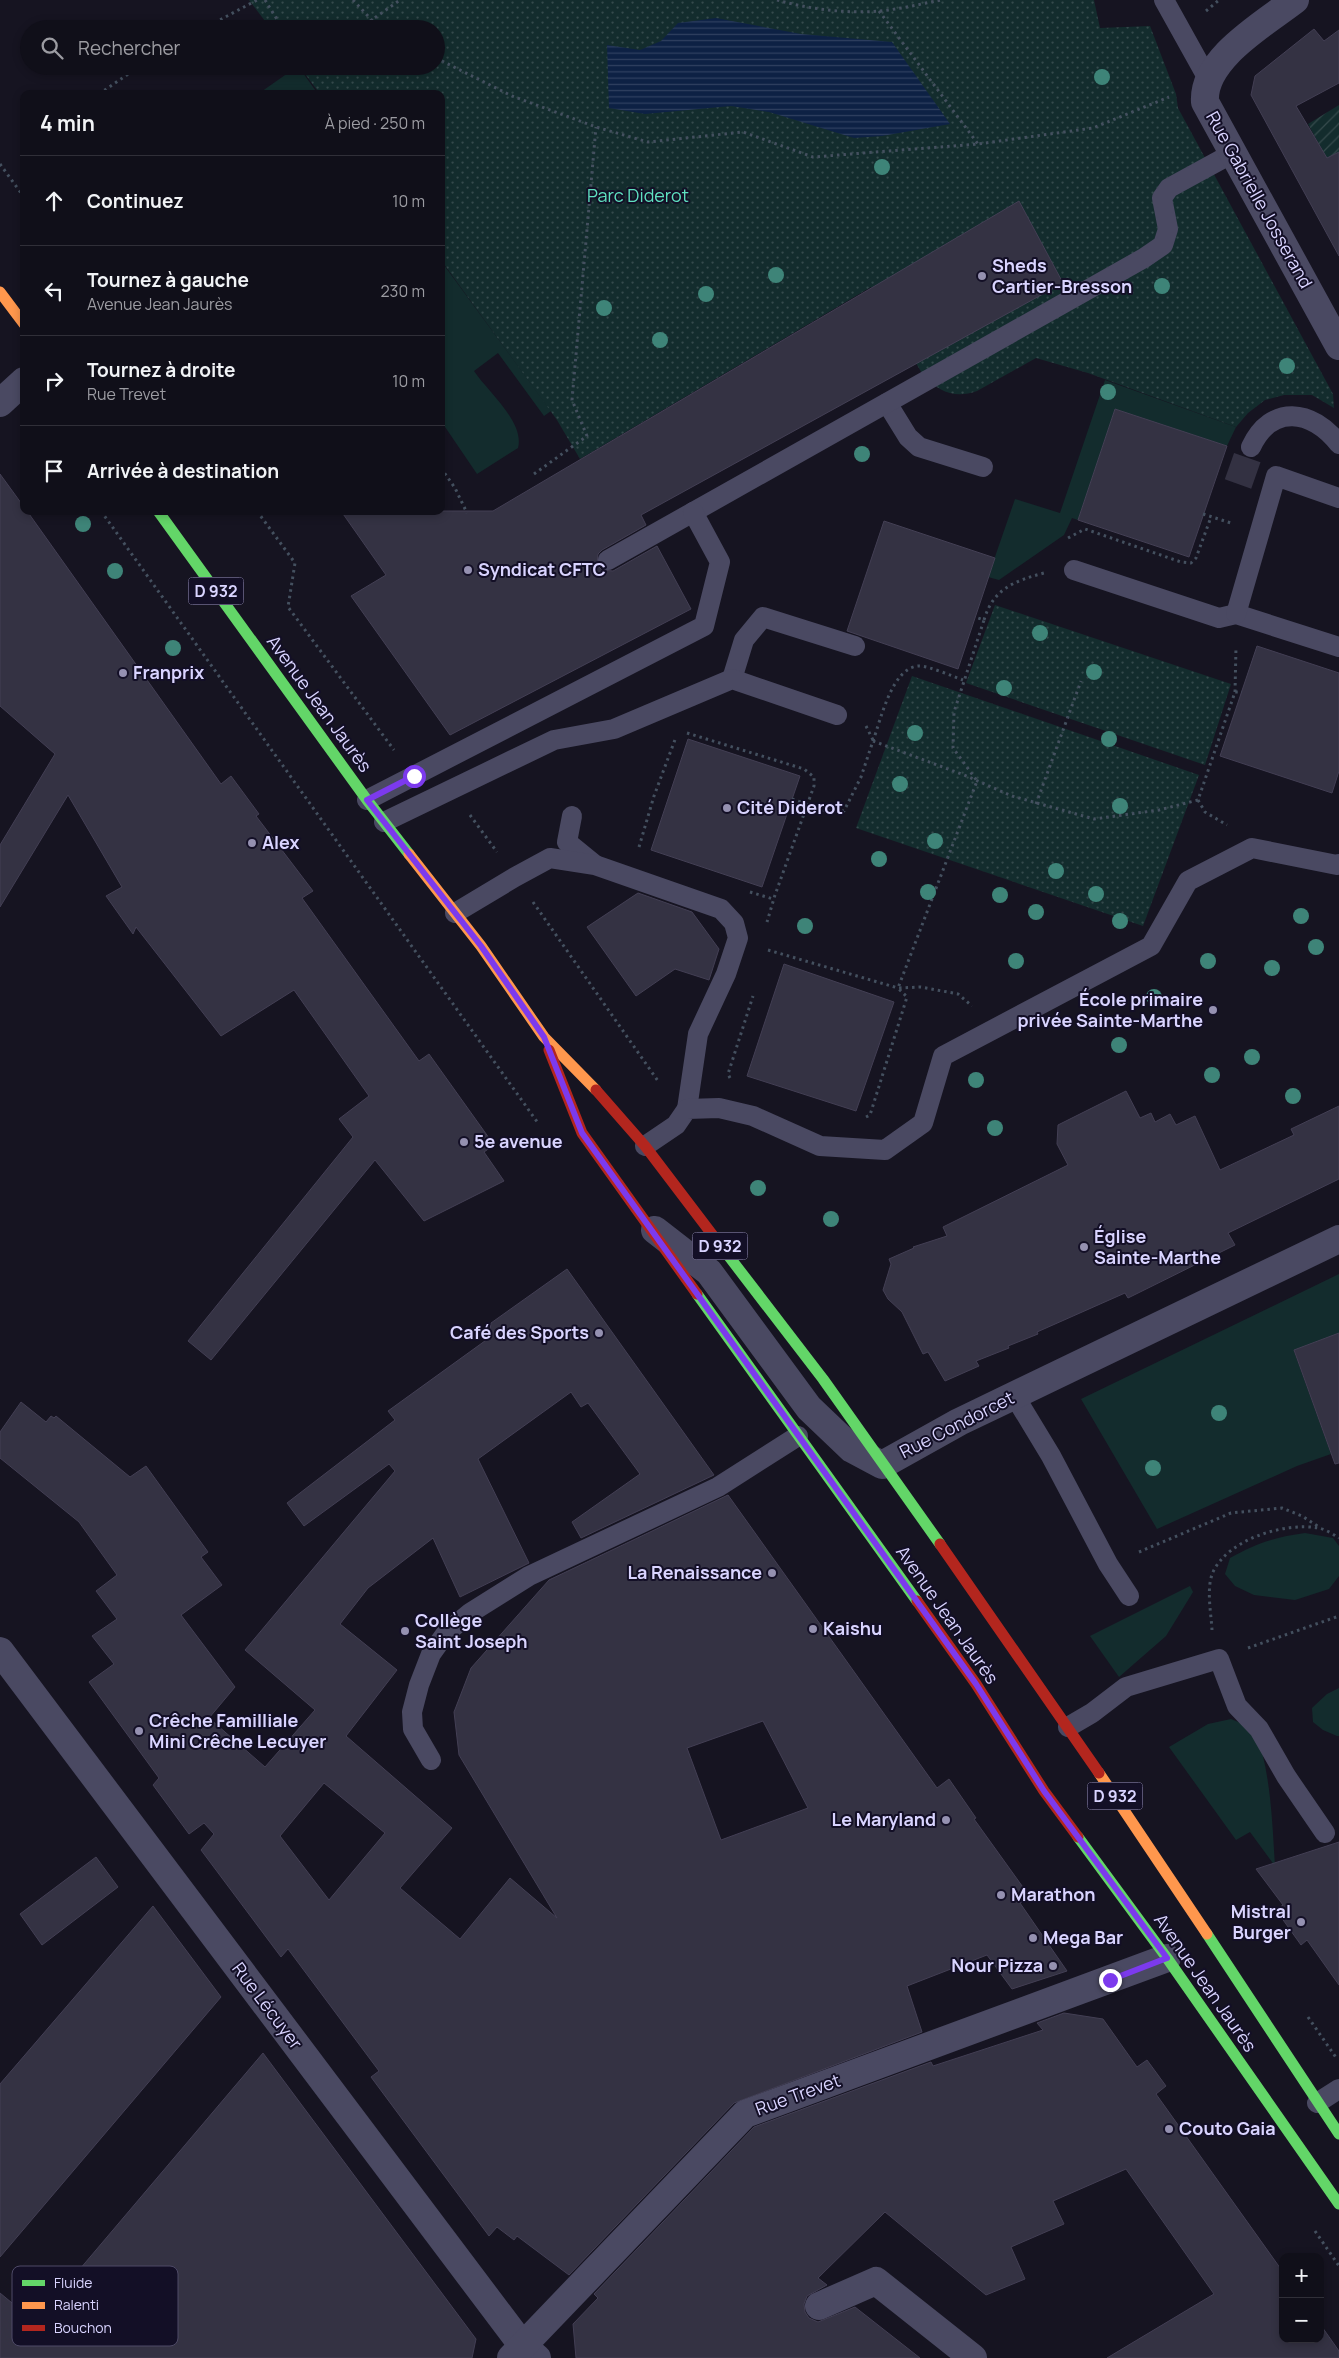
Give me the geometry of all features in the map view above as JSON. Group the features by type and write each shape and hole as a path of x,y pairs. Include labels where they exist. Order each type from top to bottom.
{"main road":[{"path":"0,292 20,319"},
{"name":"Avenue Jean Jaurès","path":"161,515 367,800 455,913 544,1037 615,1110 645,1146 750,1286 818,1372 1138,1829 1339,2134"},
{"name":"Avenue Jean Jaurès","path":"544,1037 582,1133 976,1684 1044,1791 1167,1958 1339,2204"}],"street":[{"path":"1208,79 1216,65 1228,53 1295,0"},
{"name":"Rue Gabrielle Josserand","path":"1208,79 1206,102 1339,346"},
{"path":"0,403 20,385"},
{"name":"Rue Condorcet","path":"648,1225 708,1272 808,1408 852,1449 882,1465 928,1438 1014,1395 1339,1239"},
{"name":"Rue Lécuyer","path":"0,1652 523,2354"},
{"name":"Rue Trevet","path":"523,2354 744,2114 1167,1958"},
{"path":"819,2306 876,2281 973,2358"}],"lane":[{"path":"1164,0 1208,79"},
{"path":"608,560 1163,245 1168,229 1162,198 1169,188 1233,153"},
{"path":"887,403 908,437 919,446 983,468"},
{"path":"1251,447 1263,428 1282,416 1306,418 1319,424 1330,432 1339,444"},
{"path":"1236,614 1276,476 1339,498"},
{"path":"367,800 704,626 720,562 693,512"},
{"path":"1066,569 1219,618 1236,614 1339,647"},
{"path":"732,679 744,640 763,617 855,646"},
{"path":"384,822 554,740 614,729 732,679 837,715"},
{"path":"572,816 567,842 595,865"},
{"path":"687,1109 719,1108 753,1116 820,1146 884,1150 923,1123 944,1056 1151,946 1188,881 1252,848 1336,866 1339,864"},
{"path":"455,913 550,858 595,865 720,909 734,923 738,938 726,974 698,1034 687,1109 676,1126 645,1146"},
{"path":"1014,1395 1051,1456 1108,1564 1128,1596"},
{"path":"431,1760 413,1729 412,1712 419,1685 431,1654 446,1633 470,1613 529,1576 718,1488 798,1436"},
{"path":"1068,1727 1092,1713 1126,1687 1219,1659 1237,1706 1259,1729 1286,1776 1325,1833"},
{"path":"1317,2102 1339,2089"}],"path":[{"path":"220,20 257,0"},
{"path":"265,0 277,20"},
{"path":"353,0 371,20 400,0"},
{"path":"777,0 791,4 844,10 879,11 941,0"},
{"path":"879,11 978,144"},
{"path":"445,62 512,96 596,127 648,142 743,132 813,157 978,144 1093,128 1176,94"},
{"path":"105,90 127,75"},
{"path":"534,474 587,436 572,400 596,127"},
{"path":"0,164 20,192"},
{"path":"445,474 455,488 467,513"},
{"path":"977,781 953,748 954,712 989,603 1001,592 1021,579 1066,569 1068,538 1085,529 1181,562 1191,563 1196,558 1211,516"},
{"path":"873,741 1036,804 1094,819 1160,810 1198,800 1235,692 1236,614"},
{"path":"975,617 984,620"},
{"path":"792,799 826,811 844,811 861,778 893,685 903,671 919,666 963,680"},
{"path":"1036,804 1081,681"},
{"path":"1235,692 1242,692"},
{"path":"642,852 638,846 676,735 682,732 804,770 814,777 814,786 773,899 767,924"},
{"path":"898,988 977,781"},
{"path":"746,891 773,899"},
{"path":"765,960 768,942"},
{"path":"768,950 898,988 922,987 958,994 997,1028"},
{"path":"731,1081 728,1074 756,988"},
{"path":"860,1120 870,1115 907,997 898,988"},
{"path":"1108,1564 1231,1513 1282,1508 1302,1516 1339,1538"},
{"path":"1320,1528 1289,1526 1258,1536 1231,1550 1213,1572 1210,1595 1212,1636 1219,1659 1339,1616"}],"green space":[{"name":"Parc Diderot","path":"249,0 1094,0 1100,28 1150,26 1176,94 1178,108 1333,394 1334,408 1312,395 1284,395 1265,400 1248,413 1236,427 1088,373 1036,358 977,391 954,394 941,390 923,375 871,287 580,459 557,420 445,266 445,90 317,90 306,75 445,75 445,20 264,20"},
{"path":"285,75 304,75 315,90 264,90"},
{"path":"1339,105 1339,152 1327,159 1308,124"},
{"path":"445,266 551,411 544,416 498,353 474,371 511,417 519,438 518,448 477,474 445,427"},
{"path":"1105,380 1236,427 1227,446 1115,409 1078,520 1072,518 1064,535 999,580 988,577 1015,499 1060,513"},
{"path":"995,605 1231,684 1205,765 966,683"},
{"path":"912,676 1199,775 1143,926 856,828"},
{"path":"1339,1274 1339,1333 1294,1351 1331,1454 1297,1466 1157,1529 1081,1399"},
{"path":"1305,1533 1333,1538 1339,1546 1339,1576 1329,1589 1295,1600 1254,1595 1235,1586 1225,1574 1230,1558 1239,1553 1266,1541"},
{"path":"1190,1586 1193,1592 1166,1636 1119,1677 1090,1636"},
{"path":"1339,1688 1339,1736 1337,1736 1323,1730 1313,1722 1312,1708 1327,1694"},
{"path":"1231,1719 1255,1729 1268,1780 1275,1866 1250,1832 1236,1840 1169,1747 1208,1724"}],"water":[{"path":"716,18 801,34 892,42 950,124 882,136 854,138 769,112 731,106 645,114 609,108 607,45 640,50 661,41 678,23"}],"building":[{"path":"1314,29 1324,41 1339,30 1339,83 1296,106 1327,158 1339,152 1339,256 1251,95 1255,76"},
{"path":"1019,201 1063,283 641,515 646,525 602,550 598,554 597,565 602,570 613,571 657,546 691,609 450,735 351,596 386,575 344,515 445,515 445,511 493,511"},
{"path":"1115,409 1227,446 1189,557 1078,520"},
{"path":"0,474 20,502 20,515 30,515 221,784 231,776 259,814 256,816 313,891 302,898 419,1061 429,1054 494,1145 484,1152 504,1181 424,1221 375,1160 211,1360 188,1341 353,1137 339,1119 369,1096 294,990 221,1036 136,927 133,934 106,896 122,887 68,795 0,907 0,845 55,754 0,706"},
{"path":"884,521 995,558 958,669 847,631"},
{"path":"1257,646 1339,673 1339,771 1332,793 1220,756"},
{"name":"Cité Diderot","path":"688,739 800,776 762,887 651,850"},
{"path":"638,893 692,912 719,949 709,980 675,969 636,996 587,927"},
{"path":"784,964 894,1002 856,1111 747,1076"},
{"name":"Église Sainte-Marthe","path":"1126,1091 1140,1118 1151,1113 1155,1122 1170,1114 1176,1125 1195,1116 1220,1170 1294,1135 1291,1129 1339,1106 1339,1179 1228,1233 1235,1245 1128,1298 1125,1293 1037,1332 1038,1334 1008,1346 1009,1348 976,1361 979,1366 945,1381 928,1352 923,1354 902,1312 888,1299 883,1290 891,1264 889,1259 913,1247 947,1236 943,1227 1068,1165 1057,1144 1058,1125"},
{"path":"567,1269 714,1475 581,1538 572,1522 640,1474 588,1403 581,1407 571,1392 478,1459 529,1563 460,1597 433,1538 368,1588 340,1624 397,1670 346,1736 452,1828 400,1888 460,1939 510,1878 557,1918 459,1755 454,1712 471,1668 549,1580 728,1495 937,1788 949,1779 976,1818 974,1819 1030,1897 1020,1903 1067,1971 1012,1989 987,1955 907,1986 922,2032 734,2103 569,2275 517,2236 514,2240 497,2227 489,2236 371,2077 379,2071 288,1949 281,1957 201,1850 214,1834 204,1823 189,1834 153,1785 159,1778 89,1682 114,1664 92,1636 117,1619 96,1591 117,1575 79,1522 0,1458 0,1432 21,1402 46,1422 51,1416 54,1418 56,1416 130,1477 146,1466 208,1552 201,1557 222,1585 181,1615 235,1687 209,1718 265,1767 315,1710 245,1650 395,1471 389,1464 304,1526 287,1503 395,1420 388,1411 489,1338 491,1323","holes":["763,1721 808,1808 721,1840 687,1748","324,1783 385,1833 329,1900 280,1836"]},
{"path":"1339,1333 1339,1463 1335,1464 1294,1350"},
{"path":"1339,1842 1339,1985 1307,1940 1301,1945 1276,1910 1283,1905 1256,1869"},
{"path":"96,1857 118,1887 42,1945 20,1914"},
{"path":"153,1906 221,1997 0,2257 0,2084"},
{"path":"1064,2013 1103,2019 1137,2067 1147,2060 1166,2086 1156,2094 1279,2266 1279,2343 1324,2343 1324,2330 1339,2351 1339,2358 1107,2358 1214,2294 1126,2169 1053,2201 1064,2224 1011,2247 1025,2279 986,2295 885,2212 818,2278 827,2285 807,2296 804,2304 805,2312 809,2318 818,2322 855,2307 920,2358 576,2358 573,2324 598,2298 594,2294 754,2127 931,2062 933,2066 1043,2030 1037,2023"},
{"path":"263,2053 476,2339 472,2358 0,2358 0,2293 12,2303 12,2346 178,2346 178,2266 82,2266"}],"tunnel":[{"path":"1238,484 1251,447"}],"traffic: fast":[{"path":"161,515 367,800 409,854"},
{"path":"724,1250 823,1379 940,1544"},
{"path":"697,1294 917,1601"},
{"path":"1078,1837 1167,1958 1339,2204"},
{"path":"1207,1934 1339,2134"}],"traffic: slow":[{"path":"0,292 20,319"},
{"path":"409,854 481,946 544,1037 596,1090"},
{"path":"1099,1773 1207,1934"}],"traffic: jam":[{"path":"549,1050 582,1133 697,1294"},
{"path":"596,1090 645,1146 724,1250"},
{"path":"940,1544 1099,1773"},
{"path":"917,1601 976,1684 1044,1791 1078,1837"}],"place":[{"name":"Sheds Cartier-Bresson","path":"982,276"},
{"name":"Syndicat CFTC","path":"468,570"},
{"name":"Franprix","path":"123,673"},
{"name":"Cité Diderot","path":"727,808"},
{"name":"Alex","path":"252,843"},
{"name":"École primaire privée Sainte-Marthe","path":"1213,1010"},
{"name":"5e avenue","path":"464,1142"},
{"name":"Église Sainte-Marthe","path":"1084,1247"},
{"name":"Café des Sports","path":"599,1333"},
{"name":"La Renaissance","path":"772,1573"},
{"name":"Kaishu","path":"813,1629"},
{"name":"Collège Saint Joseph","path":"405,1631"},
{"name":"Crêche Familliale Mini Crêche Lecuyer","path":"139,1731"},
{"name":"Le Maryland","path":"946,1820"},
{"name":"Marathon","path":"1001,1895"},
{"name":"Mistral Burger","path":"1301,1922"},
{"name":"Mega Bar","path":"1033,1938"},
{"name":"Nour Pizza","path":"1053,1966"},
{"name":"Couto Gaia","path":"1169,2129"}],"route":[{"path":"414,776 367,800 481,946 544,1037 582,1133 976,1684 1044,1791 1167,1958 1110,1980"}]}
